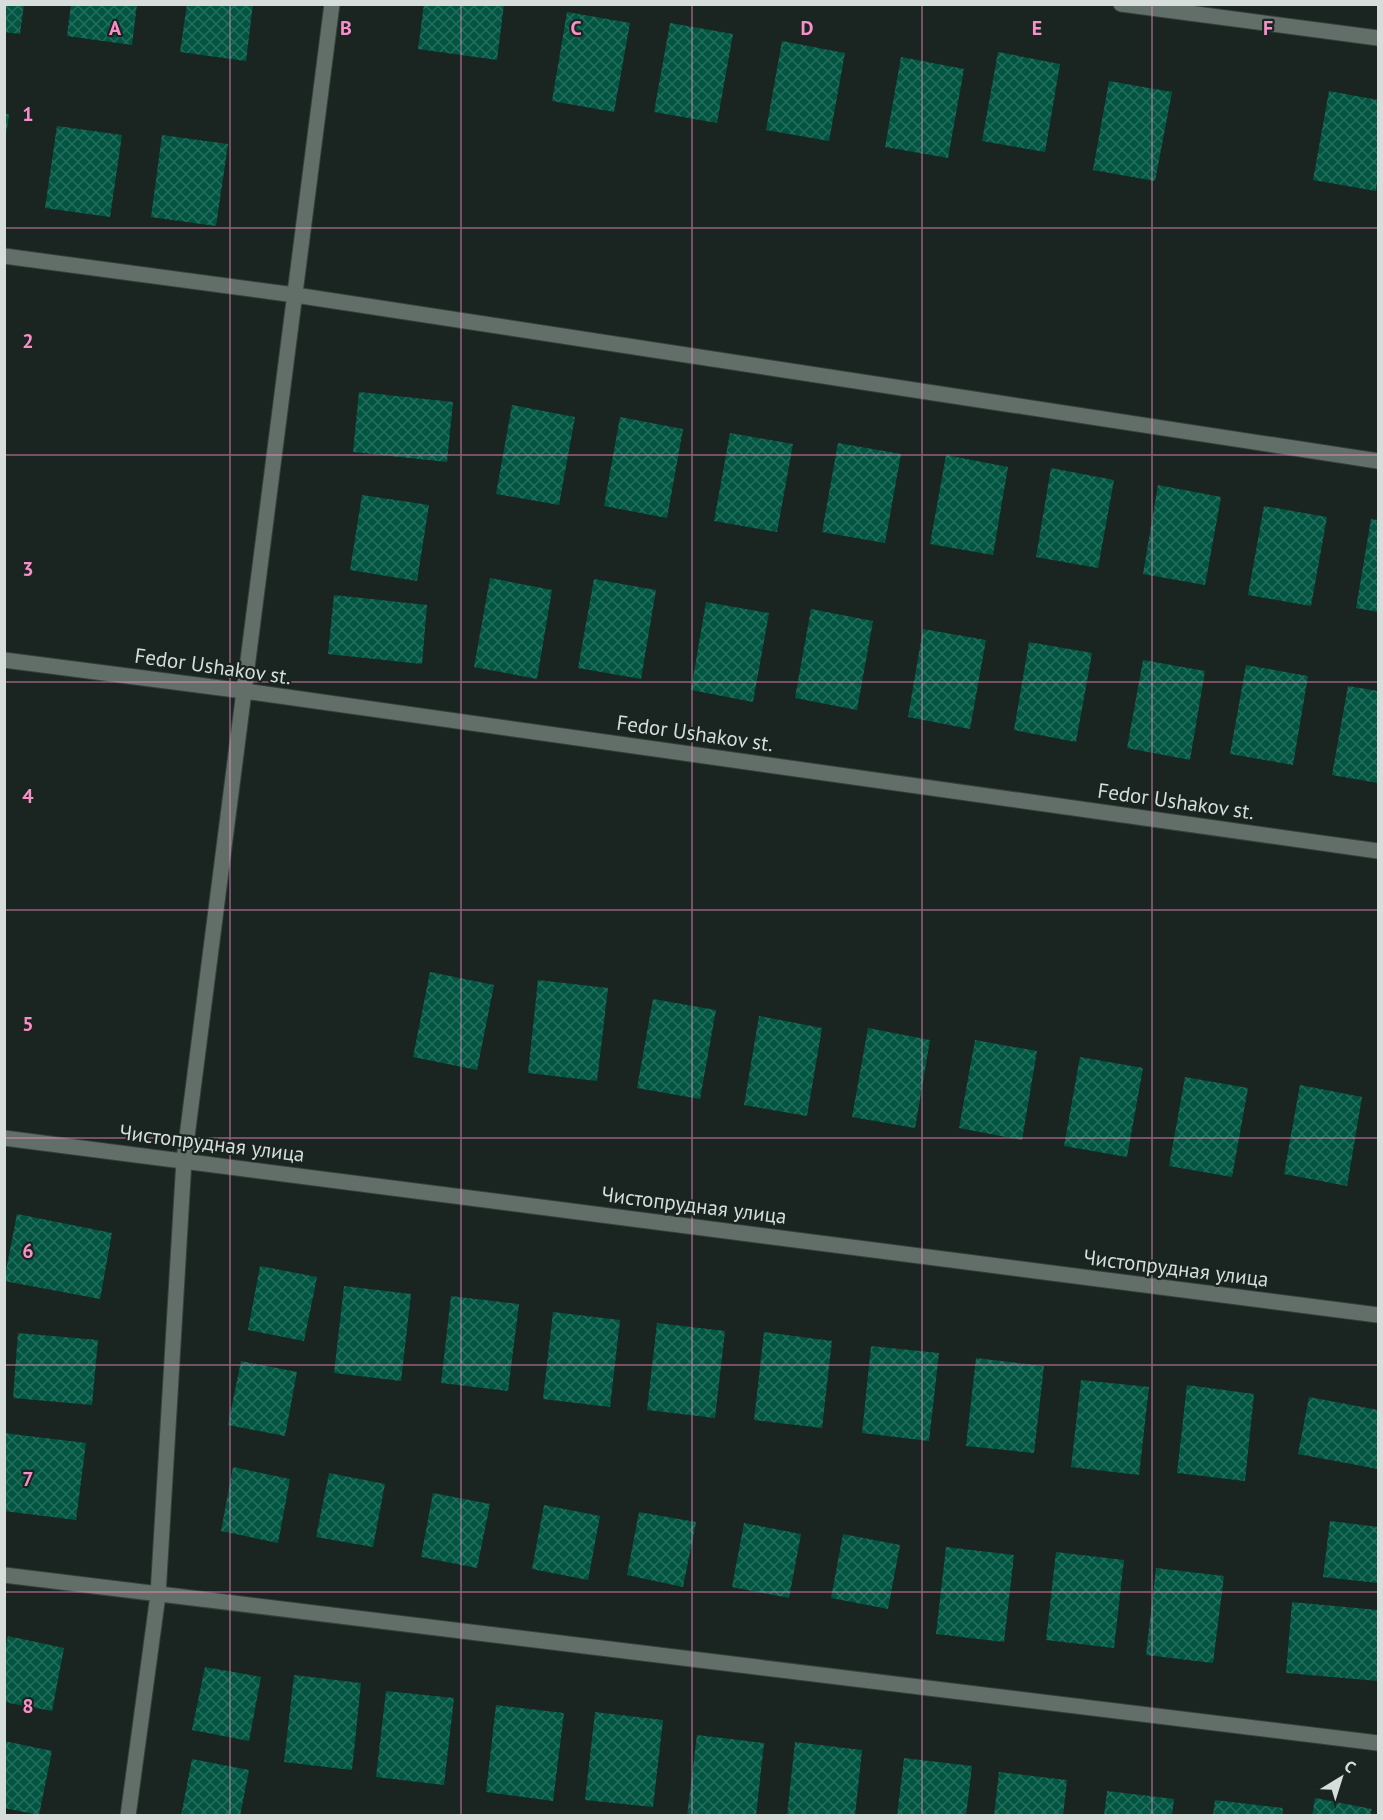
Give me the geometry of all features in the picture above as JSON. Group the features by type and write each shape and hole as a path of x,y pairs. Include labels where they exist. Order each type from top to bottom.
{"street":[{"path":"128,1815 158,1595 184,1160 332,4"},
{"path":"1121,4 1378,38"},
{"path":"4,256 295,295 1378,461"},
{"name":"Fedor Ushakov st.","path":"4,660 244,691 1378,851"},
{"name":"Чистопрудная улица","path":"4,1138 1378,1315"},
{"path":"4,1575 1378,1743"}],"building":[{"path":"4,4 24,4 20,34 4,32"},
{"path":"71,4 137,4 132,45 67,36"},
{"path":"187,4 253,4 246,61 180,52"},
{"path":"424,4 504,4 497,60 418,49"},
{"path":"567,12 630,23 614,112 552,101"},
{"path":"670,23 733,34 717,123 654,112"},
{"path":"782,41 845,53 829,141 766,130"},
{"path":"998,52 1060,64 1045,152 982,141"},
{"path":"901,57 964,69 948,158 885,147"},
{"path":"1109,81 1172,92 1155,181 1093,170"},
{"path":"1329,91 1378,100 1376,191 1313,180"},
{"path":"4,114 9,114 6,135 4,135"},
{"path":"57,126 122,135 110,217 45,208"},
{"path":"162,135 228,144 216,226 151,217"},
{"path":"359,392 453,402 447,462 353,452"},
{"path":"512,405 575,417 559,505 496,494"},
{"path":"620,417 683,429 667,518 604,506"},
{"path":"730,433 793,444 777,532 714,521"},
{"path":"838,443 901,454 885,543 822,532"},
{"path":"946,455 1008,467 993,555 930,544"},
{"path":"1051,468 1114,480 1098,568 1036,557"},
{"path":"1158,485 1221,497 1205,585 1143,574"},
{"path":"362,495 429,505 417,581 350,570"},
{"path":"1264,506 1327,517 1311,606 1248,595"},
{"path":"1371,519 1378,520 1378,612 1356,608"},
{"path":"490,578 552,590 537,679 474,667"},
{"path":"594,579 656,590 641,679 578,668"},
{"path":"334,595 427,605 422,664 328,654"},
{"path":"706,602 769,613 753,702 691,690"},
{"path":"811,609 873,621 857,710 795,698"},
{"path":"923,629 986,640 970,729 908,717"},
{"path":"1029,642 1092,653 1076,742 1014,730"},
{"path":"1143,660 1205,671 1190,760 1127,748"},
{"path":"1246,665 1308,676 1293,765 1230,754"},
{"path":"1348,686 1378,691 1378,783 1332,775"},
{"path":"430,972 494,985 477,1070 413,1057"},
{"path":"538,980 608,988 597,1081 528,1073"},
{"path":"653,999 716,1010 700,1099 637,1088"},
{"path":"759,1016 822,1028 807,1116 744,1105"},
{"path":"868,1028 930,1040 915,1128 852,1117"},
{"path":"975,1040 1037,1051 1022,1140 959,1128"},
{"path":"1080,1057 1143,1068 1127,1157 1064,1146"},
{"path":"1185,1077 1248,1088 1232,1177 1169,1166"},
{"path":"1300,1085 1362,1097 1347,1186 1284,1174"},
{"path":"17,1214 112,1233 100,1299 4,1281"},
{"path":"260,1266 317,1277 304,1341 248,1330"},
{"path":"344,1286 411,1294 401,1381 334,1373"},
{"path":"451,1296 519,1304 508,1391 441,1383"},
{"path":"553,1312 620,1320 610,1407 543,1399"},
{"path":"657,1323 725,1331 715,1418 647,1410"},
{"path":"764,1332 832,1341 822,1428 754,1420"},
{"path":"18,1333 98,1340 92,1405 13,1398"},
{"path":"871,1346 939,1353 929,1441 862,1433"},
{"path":"976,1358 1044,1366 1034,1453 966,1446"},
{"path":"241,1361 297,1372 285,1436 228,1425"},
{"path":"1081,1380 1149,1387 1139,1475 1071,1467"},
{"path":"1187,1385 1254,1394 1245,1481 1177,1473"},
{"path":"1309,1397 1378,1410 1378,1469 1298,1454"},
{"path":"4,1433 86,1443 76,1520 4,1511"},
{"path":"233,1467 290,1479 278,1543 221,1531"},
{"path":"329,1473 385,1484 373,1547 316,1537"},
{"path":"433,1493 490,1504 477,1568 421,1557"},
{"path":"544,1505 600,1516 588,1580 532,1569"},
{"path":"639,1512 696,1522 683,1587 627,1575"},
{"path":"1330,1521 1378,1527 1378,1583 1323,1577"},
{"path":"744,1523 801,1534 789,1598 732,1587"},
{"path":"843,1534 900,1545 888,1609 831,1598"},
{"path":"946,1547 1014,1555 1004,1642 936,1634"},
{"path":"1056,1552 1124,1560 1114,1648 1046,1640"},
{"path":"1156,1568 1224,1576 1213,1663 1146,1655"},
{"path":"1292,1602 1378,1610 1378,1681 1286,1673"},
{"path":"8,1636 64,1648 52,1711 4,1702 4,1654"},
{"path":"205,1667 261,1677 249,1741 192,1730"},
{"path":"294,1675 361,1683 352,1770 284,1762"},
{"path":"386,1691 454,1698 444,1785 376,1777"},
{"path":"496,1705 564,1713 553,1801 486,1792"},
{"path":"595,1712 663,1720 653,1807 585,1800"},
{"path":"697,1735 764,1743 756,1816 687,1816"},
{"path":"4,1741 52,1751 39,1815 4,1808"},
{"path":"795,1742 862,1750 855,1816 787,1816"},
{"path":"904,1758 972,1766 966,1816 897,1816"},
{"path":"192,1759 249,1770 240,1816 181,1816"},
{"path":"999,1772 1067,1780 1063,1816 994,1816"},
{"path":"1107,1791 1174,1799 1172,1816 1104,1816"},
{"path":"1315,1798 1372,1809 1370,1816 1312,1816"},
{"path":"1215,1800 1283,1808 1282,1816 1213,1816"}]}
